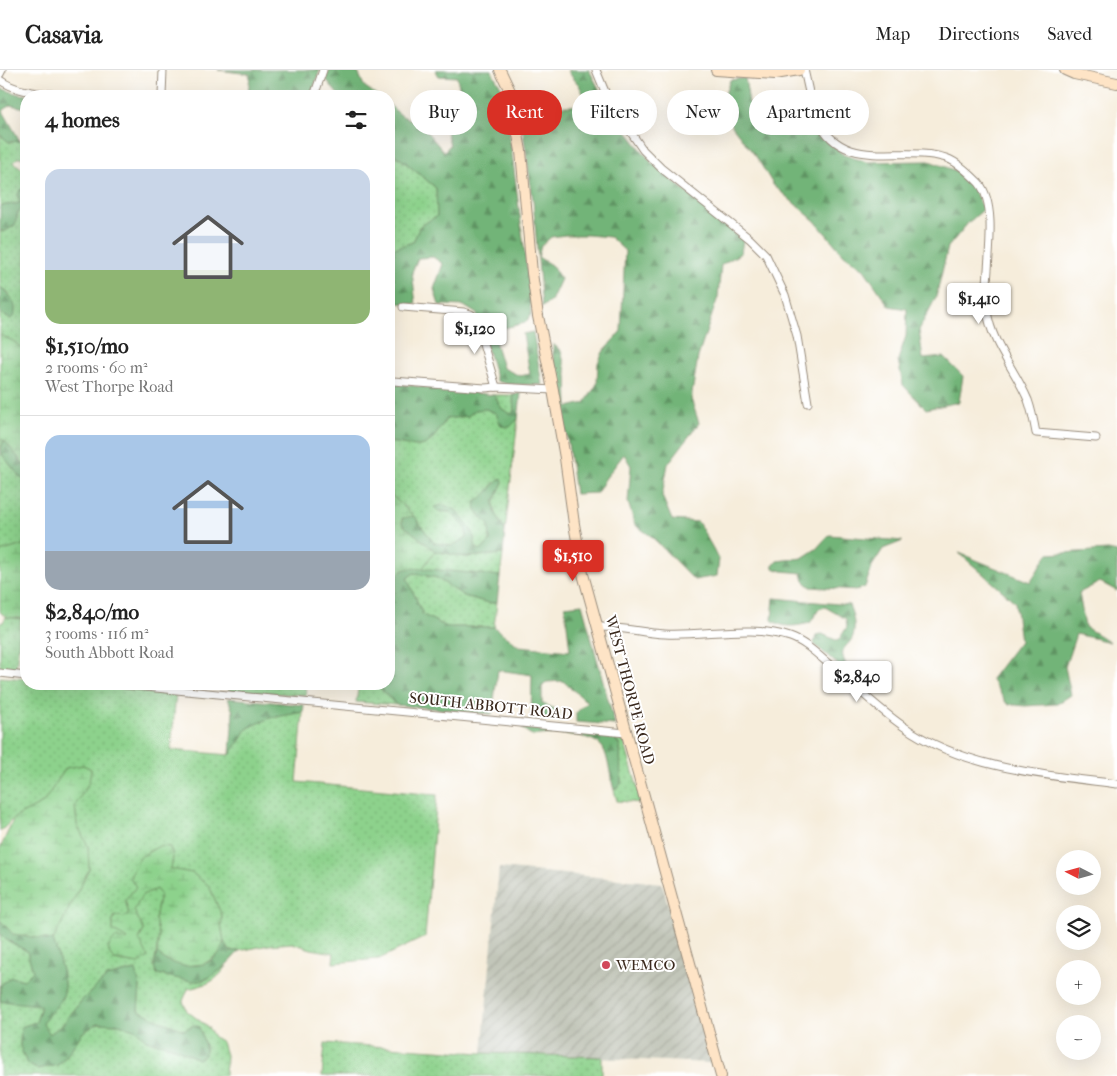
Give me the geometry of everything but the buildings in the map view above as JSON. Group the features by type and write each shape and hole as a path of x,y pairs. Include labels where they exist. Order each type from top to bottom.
{"street":[{"path":"0,74 2,70"},
{"path":"162,90 163,70"},
{"path":"316,90 323,70"},
{"name":"WEST THORPE ROAD","path":"500,70 510,91 521,151 532,273 538,316 565,458 583,574 721,1076"},
{"path":"596,70 608,99 643,150 661,168 750,239 766,255 785,295 797,336 808,403"},
{"path":"716,70 775,74 799,70"},
{"path":"804,70 816,117 830,139 853,152 925,154 947,158 966,170 980,186 987,203 990,231 987,309 990,328 1028,400 1036,433 1096,438"},
{"path":"1065,70 1074,74 1117,83"},
{"path":"0,80 20,90"},
{"path":"403,307 471,314 476,320 496,387"},
{"path":"395,381 485,388 553,390"},
{"path":"597,627 667,634 754,631 790,637 810,648 902,726 921,738 953,752 996,766 1040,775 1117,784"},
{"path":"0,673 20,675"},
{"name":"SOUTH ABBOTT ROAD","path":"177,690 626,733"}],"shaded area":[{"path":"499,868 662,883 711,1063 482,1053"}],"green space":[{"path":"218,70 320,70 313,90 249,90 250,74"},
{"path":"329,70 353,70 359,74 364,86 370,90 334,90 326,79"},
{"path":"435,70 491,70 503,90 487,90 487,135 510,135 531,315 525,323 492,331 503,368 520,376 530,374 523,334 533,332 542,385 507,384 497,381 477,314 464,306 439,305 434,289 443,264 433,257 418,258 412,272 416,304 395,303 395,248 413,242 420,226 437,216 436,188 395,155 395,110 410,120 410,135 429,135 444,152 450,145 447,135 477,135 477,90 460,90 457,77 439,76"},
{"path":"569,70 589,70 600,90 582,90 569,73"},
{"path":"745,78 749,103 749,135 819,135 844,155 867,162 929,161 965,174 984,209 968,223 948,247 936,297 919,330 923,359 944,357 963,376 959,402 926,409 903,385 898,360 906,336 907,309 889,306 863,268 844,255 815,221 774,186 757,158 739,135 739,90 726,90 730,80"},
{"path":"0,88 20,94 20,107 10,105 3,111 20,141 9,142 0,135"},
{"path":"562,106 571,106 572,135 630,135 652,163 743,240 741,253 721,265 718,297 698,357 691,399 699,423 668,464 662,496 672,520 698,522 719,559 717,576 694,580 651,536 635,525 628,502 631,466 624,454 597,493 575,494 568,443 553,364 553,344 561,351 567,375 568,407 585,403 597,384 598,363 603,352 621,331 625,251 610,237 565,235 551,237 541,246 538,257 551,265 561,279 551,301 542,307 533,200 524,135 562,135"},
{"path":"0,135 9,142 20,141 20,158 14,162 20,167 20,203 0,206"},
{"path":"395,155 436,188 437,216 420,226 413,242 395,248"},
{"path":"20,203 20,210 15,225 6,231 0,231 0,206"},
{"path":"20,210 20,347 13,341 0,335 0,313 10,319 9,293 0,287 0,231 6,231"},
{"path":"0,287 10,296 14,304 14,317 10,319 0,313"},
{"path":"0,335 13,341 20,347 20,460 4,440 0,439"},
{"path":"395,384 494,395 502,409 511,414 514,411 513,395 521,393 518,419 510,427 501,426 496,413 486,409 475,410 468,416 446,419 428,443 418,446 395,443"},
{"path":"494,395 513,395 514,411 511,414 502,409"},
{"path":"486,409 496,413 510,427 518,419 505,531 495,512 496,497 503,482 494,483 476,511 489,525 490,541 482,550 476,549 473,533 456,510 438,511 451,512 465,527 467,537 452,546 434,543 414,516 395,499 395,443 424,445 433,438 446,419 468,416 475,410"},
{"path":"0,439 4,440 0,452"},
{"path":"4,440 20,460 20,477 0,452"},
{"path":"0,452 20,477 20,546 0,552"},
{"path":"502,478 503,482 494,502 495,512 505,531 503,554 465,557 435,551 402,524 402,517 414,516 434,543 452,546 467,537 465,527 451,512 438,511 434,507 444,505 456,510 473,533 476,549 482,550 490,541 489,525 476,511 475,501 484,496"},
{"path":"395,499 414,516 402,518 402,524 435,551 422,569 403,570 398,575 395,593"},
{"path":"829,535 903,541 883,549 872,566 865,587 858,590 811,587 804,581 802,573 773,568 777,561 802,558 816,549"},
{"path":"20,546 20,618 6,617 0,612 0,552"},
{"path":"1108,550 1117,552 1117,591 1100,582 1079,593 1085,627 1110,642 1076,634 1065,667 1071,695 1057,704 1025,706 1007,704 991,679 1020,641 1015,602 959,553 1030,582 1048,554"},
{"path":"435,551 465,557 503,554 500,576 422,569"},
{"path":"409,567 500,576 497,602 489,603 464,596 437,578 414,573 407,578 423,615 447,627 494,627 519,646 570,651 565,606 582,604 615,725 576,722 576,713 587,702 563,681 547,682 542,687 542,703 559,711 560,721 531,717 532,675 498,670 492,714 396,705 382,690 395,690 395,593 398,574"},
{"path":"414,573 437,578 464,596 489,603 497,602 494,627 447,627 423,615 407,578"},
{"path":"774,598 849,605 854,620 854,632 843,651 846,664 843,669 814,644 816,635 822,634 838,641 847,627 846,619 825,607 819,609 810,623 795,626 781,625 772,620"},
{"path":"6,617 20,619 16,670 0,669 0,623"},
{"path":"0,677 20,679 20,690 152,690 176,692 171,750 230,755 248,728 270,718 303,712 297,782 437,795 425,937 379,959 333,963 334,953 292,943 230,951 224,942 221,925 222,916 209,886 192,873 171,869 173,857 170,847 149,851 140,859 130,877 136,887 125,900 129,914 125,917 115,916 113,920 113,931 128,939 125,941 116,938 109,946 109,951 114,960 139,964 147,957 139,939 144,930 134,911 142,895 156,889 160,894 155,919 159,936 154,966 157,974 198,981 207,979 227,966 210,982 188,989 183,1001 187,1011 208,1027 214,1037 222,1042 226,1055 225,1076 0,1076 0,1000 40,1005 36,1022 21,1027 20,1046 27,1064 37,1069 58,1065 82,1033 98,1023 119,1024 138,1030 146,1040 171,1046 198,1059 205,1055 205,1046 199,1027 194,1025 184,1030 138,1010 140,987 135,970 107,977 83,999 63,1024 50,1034 43,1024 62,998 64,992 62,969 53,940 89,869 88,846 77,825 75,805 89,782 91,769 83,765 66,768 43,803 14,818 0,832"},
{"path":"306,690 306,695 229,691"},
{"path":"358,690 382,690 396,705 356,702"},
{"path":"228,698 304,705 303,712 270,718 248,728 230,755 233,712"},
{"path":"521,728 613,736 620,746 621,784 614,790 605,752 598,743 581,736 550,734 533,736"},
{"path":"613,736 624,741 642,803 617,801 614,790 621,784 620,746"},
{"path":"83,765 91,769 89,782 75,806 77,825 88,846 89,869 53,940 13,934 0,920 0,849 14,818 43,803 66,768"},
{"path":"159,846 170,847 173,857 171,869 192,873 209,886 222,916 221,925 224,942 219,954 204,964 183,966 165,960 157,953 159,936 155,919 160,894 156,889 142,895 134,911 144,930 139,939 148,957 139,964 114,960 109,951 109,946 116,938 125,941 128,939 113,931 113,920 115,916 125,917 129,914 125,900 136,887 130,877 140,857"},
{"path":"0,920 13,934 53,940 62,969 64,992 62,998 43,1024 50,1034 63,1024 83,999 107,977 136,970 140,987 138,1010 184,1030 194,1025 199,1027 205,1046 205,1055 198,1059 171,1046 146,1040 137,1030 119,1024 98,1023 82,1033 58,1065 37,1069 27,1064 20,1046 21,1027 36,1022 40,1005 0,1001 1,985 11,977 24,980 33,971 27,951 5,939 0,934"},
{"path":"0,934 5,939 27,951 33,971 24,980 11,977 1,985 0,1000"},
{"path":"224,942 230,951 239,951 211,977 194,981 157,974 154,966 157,953 180,964 197,965 213,959 219,953"},
{"path":"325,1043 482,1053 602,1057 602,1076 322,1076"}],"place":[{"name":"WEMCO","path":"606,965"}]}
